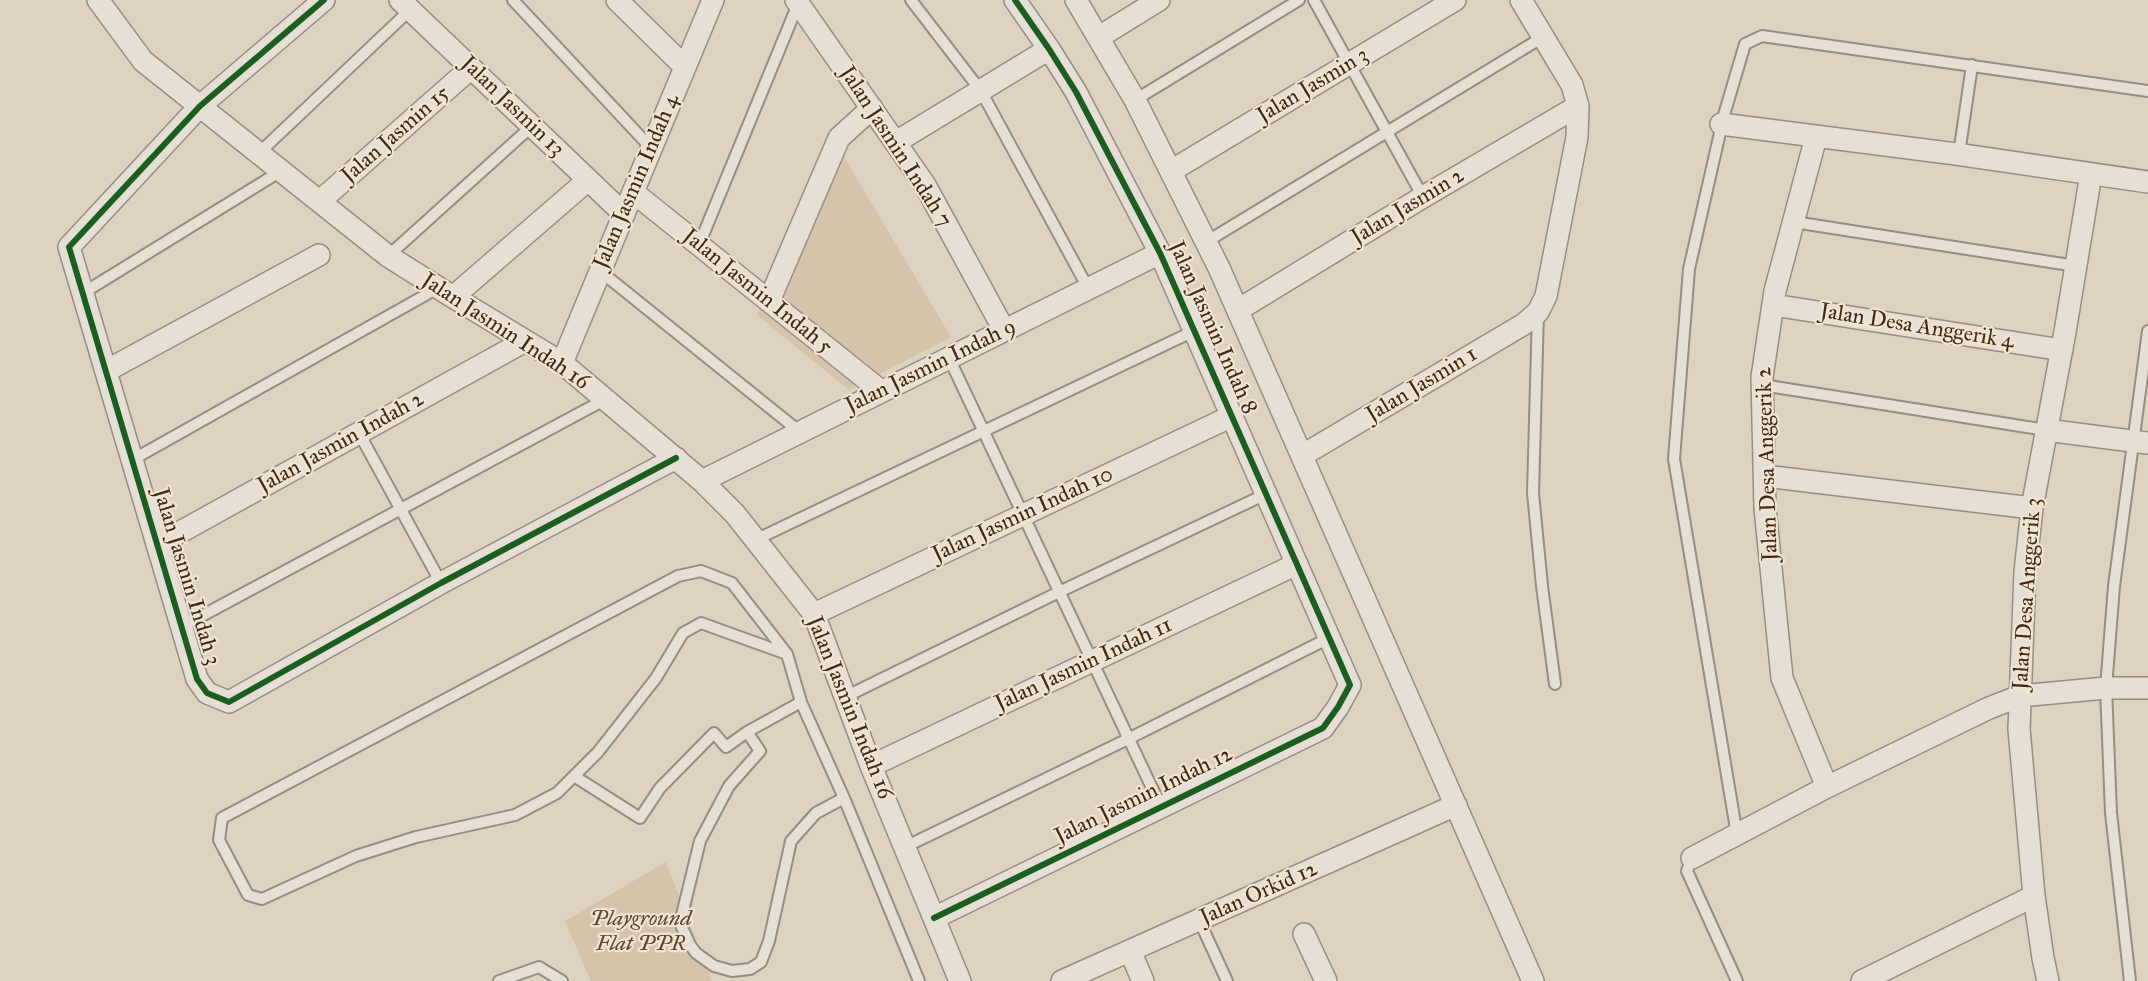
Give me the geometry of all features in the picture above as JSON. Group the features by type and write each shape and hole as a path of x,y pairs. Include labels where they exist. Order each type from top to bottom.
{"street":[{"name":"Jalan Jasmin Indah 16","path":"98,0 143,60 200,106 388,256 562,363 676,458 735,514 814,614 871,766 960,981"},
{"path":"200,106 324,0"},
{"path":"617,0 685,67"},
{"name":"Jalan Jasmin Indah 4","path":"562,363 712,0"},
{"name":"Jalan Jasmin Indah 8","path":"1015,0 1076,92 1160,253 1350,685"},
{"path":"1076,0 1135,100 1238,310 1533,981"},
{"path":"1099,37 1159,0"},
{"name":"Jalan Jasmin 3","path":"1171,171 1455,0"},
{"path":"1521,0 1572,85 1578,106 1577,137 1573,160 1546,296 1538,312"},
{"name":"Jalan Jasmin Indah 7","path":"797,2 925,185 1004,330"},
{"name":"Jalan Jasmin 13","path":"405,5 624,214"},
{"path":"896,142 1049,49"},
{"name":"Jalan Jasmin 15","path":"320,201 471,68"},
{"name":"Jalan Jasmin Indah 3","path":"200,106 69,247 197,679 207,693 229,702 441,583 676,458"},
{"name":"Jalan Jasmin 2","path":"1238,310 1578,106"},
{"path":"769,301 839,138 872,108"},
{"path":"1721,124 1959,154 2148,182"},
{"name":"Jalan Desa Anggerik 2","path":"1816,137 1773,305 1762,385 1766,508 1782,678 1827,788"},
{"name":"Jalan Desa Anggerik 3","path":"2048,981 2034,896 2019,729 2025,572 2032,508 2062,350 2091,174"},
{"path":"446,293 588,180"},
{"name":"Jalan Jasmin Indah 5","path":"633,192 881,391"},
{"name":"Jalan Jasmin Indah 9","path":"702,481 1160,253"},
{"path":"106,371 319,255"},
{"name":"Jalan Desa Anggerik 4","path":"1773,305 2062,350"},
{"name":"Jalan Jasmin 1","path":"1303,455 1524,324 1538,312"},
{"name":"Jalan Jasmin Indah 2","path":"157,545 525,341"},
{"name":"Jalan Jasmin Indah 10","path":"814,614 1232,416"},
{"path":"2046,430 2140,442"},
{"path":"1764,476 2032,508"},
{"name":"Jalan Jasmin Indah 11","path":"871,766 1297,564"},
{"name":"Jalan Jasmin Indah 12","path":"934,918 1323,728 1350,685"},
{"path":"1692,858 1827,788 1989,708 2020,696 2106,688 2148,688"},
{"name":"Jalan Orkid 12","path":"1062,981 1456,806"},
{"path":"1862,981 2034,896"},
{"path":"1304,934 1326,981"},
{"path":"1130,951 1143,981"}],"lane":[{"path":"513,0 651,148"},
{"path":"911,0 981,91 1088,288"},
{"path":"1135,100 1299,0"},
{"path":"1314,0 1423,197"},
{"path":"699,245 797,2"},
{"path":"259,153 405,5"},
{"path":"1737,835 1674,459 1689,269 1721,124 1745,44 1762,36 2148,91"},
{"path":"1206,242 1543,37"},
{"path":"1959,154 1972,65"},
{"path":"388,256 532,126"},
{"path":"83,293 281,171"},
{"path":"1794,222 2076,266"},
{"path":"600,271 801,432"},
{"path":"132,460 446,293"},
{"path":"1538,312 1533,493 1555,684"},
{"path":"755,540 1194,331"},
{"path":"2130,981 2111,813 2106,688 2114,586 2140,442 2148,331"},
{"path":"949,358 1161,807"},
{"path":"1762,385 2046,430"},
{"path":"181,627 606,399"},
{"path":"359,433 441,583"},
{"path":"845,697 1266,494"},
{"path":"786,654 701,623 683,633 656,678 598,752 557,793 515,815 416,837 356,856 262,899 248,895 219,840 222,818 678,576 701,571 732,583 786,654 801,702 844,798 919,981"},
{"path":"904,847 1128,739 1329,638"},
{"path":"574,776 640,818 660,788 714,733 726,747 747,732 801,702"},
{"path":"747,732 760,751 729,786 700,841 682,915 681,925 690,945 696,953 714,966 732,971 750,969 761,962 769,941 791,841 816,813 844,798"},
{"path":"1692,858 1687,871 1737,981"},
{"path":"1199,920 1227,981"},
{"path":"499,981 538,967 562,981"}],"green space":[{"path":"832,137 951,337 849,390 757,315"},
{"name":"Playground Flat PPR","path":"666,862 712,981 591,981 565,921"}],"cycle path":[{"path":"324,0 200,106 69,247 197,679 207,693 229,702 441,583 676,458"},
{"path":"934,918 1323,728 1350,685 1160,253 1076,92 1015,0"}]}
